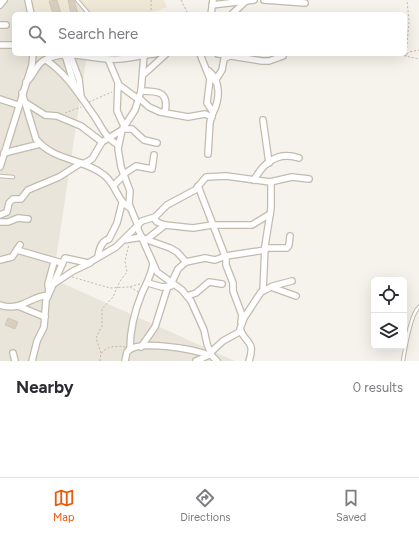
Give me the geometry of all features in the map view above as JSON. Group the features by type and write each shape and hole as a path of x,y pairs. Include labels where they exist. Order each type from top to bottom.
{"street":[{"path":"0,5 4,0"},
{"path":"28,0 31,12"},
{"path":"233,12 246,0"},
{"path":"213,3 230,3 253,0"},
{"path":"264,0 305,3"},
{"path":"230,3 231,12"},
{"path":"0,45 12,45"},
{"path":"0,167 3,149 26,82 32,56"},
{"path":"26,82 32,76 39,64 46,60 64,56"},
{"path":"68,56 76,91"},
{"path":"68,56 79,79 84,103"},
{"path":"81,56 107,58 132,56"},
{"path":"144,56 144,74 140,95 135,110 123,128 118,145 118,157 130,191 130,208 137,226 144,238 153,263 163,277 187,296 204,330 210,354 217,361"},
{"path":"144,74 164,56"},
{"path":"201,56 210,79 207,103 213,109 208,154"},
{"path":"215,81 220,73 224,59 229,56"},
{"path":"233,56 239,59 249,58 269,61 283,56"},
{"path":"107,58 118,84 117,111 123,128"},
{"path":"46,60 61,72 108,138 118,145"},
{"path":"207,70 213,75 219,94 213,115"},
{"path":"118,84 130,93 140,95 161,93 166,101 165,112"},
{"path":"22,93 36,139 40,144 54,154 103,173 114,185 117,195 122,202 130,208"},
{"path":"140,95 154,110 188,117 205,114 213,115"},
{"path":"0,99 18,105"},
{"path":"26,103 45,114 59,116 81,126 102,142"},
{"path":"263,120 269,163"},
{"path":"0,215 7,212 8,204 13,199 21,199 28,190 59,178 92,159 102,142 123,128 132,129 144,140 157,143"},
{"path":"3,149 40,144"},
{"path":"114,185 136,166 152,169 154,155"},
{"path":"254,180 261,170 269,163 284,155 300,158"},
{"path":"54,283 116,247 142,221 154,218 167,205 188,194 206,177 217,176 271,182 292,177 309,179"},
{"path":"263,291 265,249 270,214 271,182"},
{"path":"198,186 225,256 226,265 233,283 233,291 242,315 241,328 252,350 249,361"},
{"path":"98,257 101,245 105,240 110,239 116,227 122,202"},
{"path":"154,218 157,222 165,225 193,228 212,225 256,224 262,218 270,214"},
{"path":"0,222 8,222 18,218 28,219"},
{"path":"144,238 165,225"},
{"path":"163,277 178,270 186,262 205,258 215,260 225,256 265,249 287,248 289,245 290,236"},
{"path":"123,240 129,238 144,238 170,248 177,252 186,262"},
{"path":"0,260 12,257 18,247 54,262 62,263"},
{"path":"32,361 35,345 44,327 49,294 64,259 68,258 84,262 92,262"},
{"path":"49,294 48,284 54,262"},
{"path":"125,361 130,348 132,329 142,293 148,284 153,263"},
{"path":"141,347 157,321 178,270"},
{"path":"196,361 210,354 223,341 241,328 248,313 263,291 292,281"},
{"path":"187,296 196,293 209,282 222,284"},
{"path":"148,284 162,287 172,285"},
{"path":"271,287 296,296"},
{"path":"0,305 11,308 49,294"},
{"path":"18,306 31,310 45,317"},
{"path":"240,308 248,313"},
{"path":"130,348 180,347 210,354"},
{"path":"13,353 15,361"}],"lane":[{"path":"77,0 87,12"},
{"path":"0,176 13,177"},
{"path":"403,361 412,321 416,310 419,307"}],"path":[{"path":"150,0 151,12"},
{"path":"182,0 187,12"},
{"path":"407,0 407,39"},
{"path":"407,55 409,52 419,50"},
{"path":"406,56 419,59"},
{"path":"59,116 109,92 118,92"},
{"path":"100,361 101,353 96,339 102,326 102,309 113,297 117,287 127,272 125,262 129,238"},
{"path":"66,275 110,288 130,287 136,284 148,284"},
{"path":"130,287 142,293"},
{"path":"101,353 114,346 130,348"}],"shaded area":[{"path":"0,0 94,0 92,12 12,12 12,56 87,56 53,279 235,361 0,361"},
{"path":"28,0 164,0 167,7 154,12 31,12"}],"building":[{"path":"57,0 60,12 52,12 49,1"},
{"path":"68,0 74,0 77,12 71,12"},
{"path":"8,318 18,322 15,329 5,325"}]}
